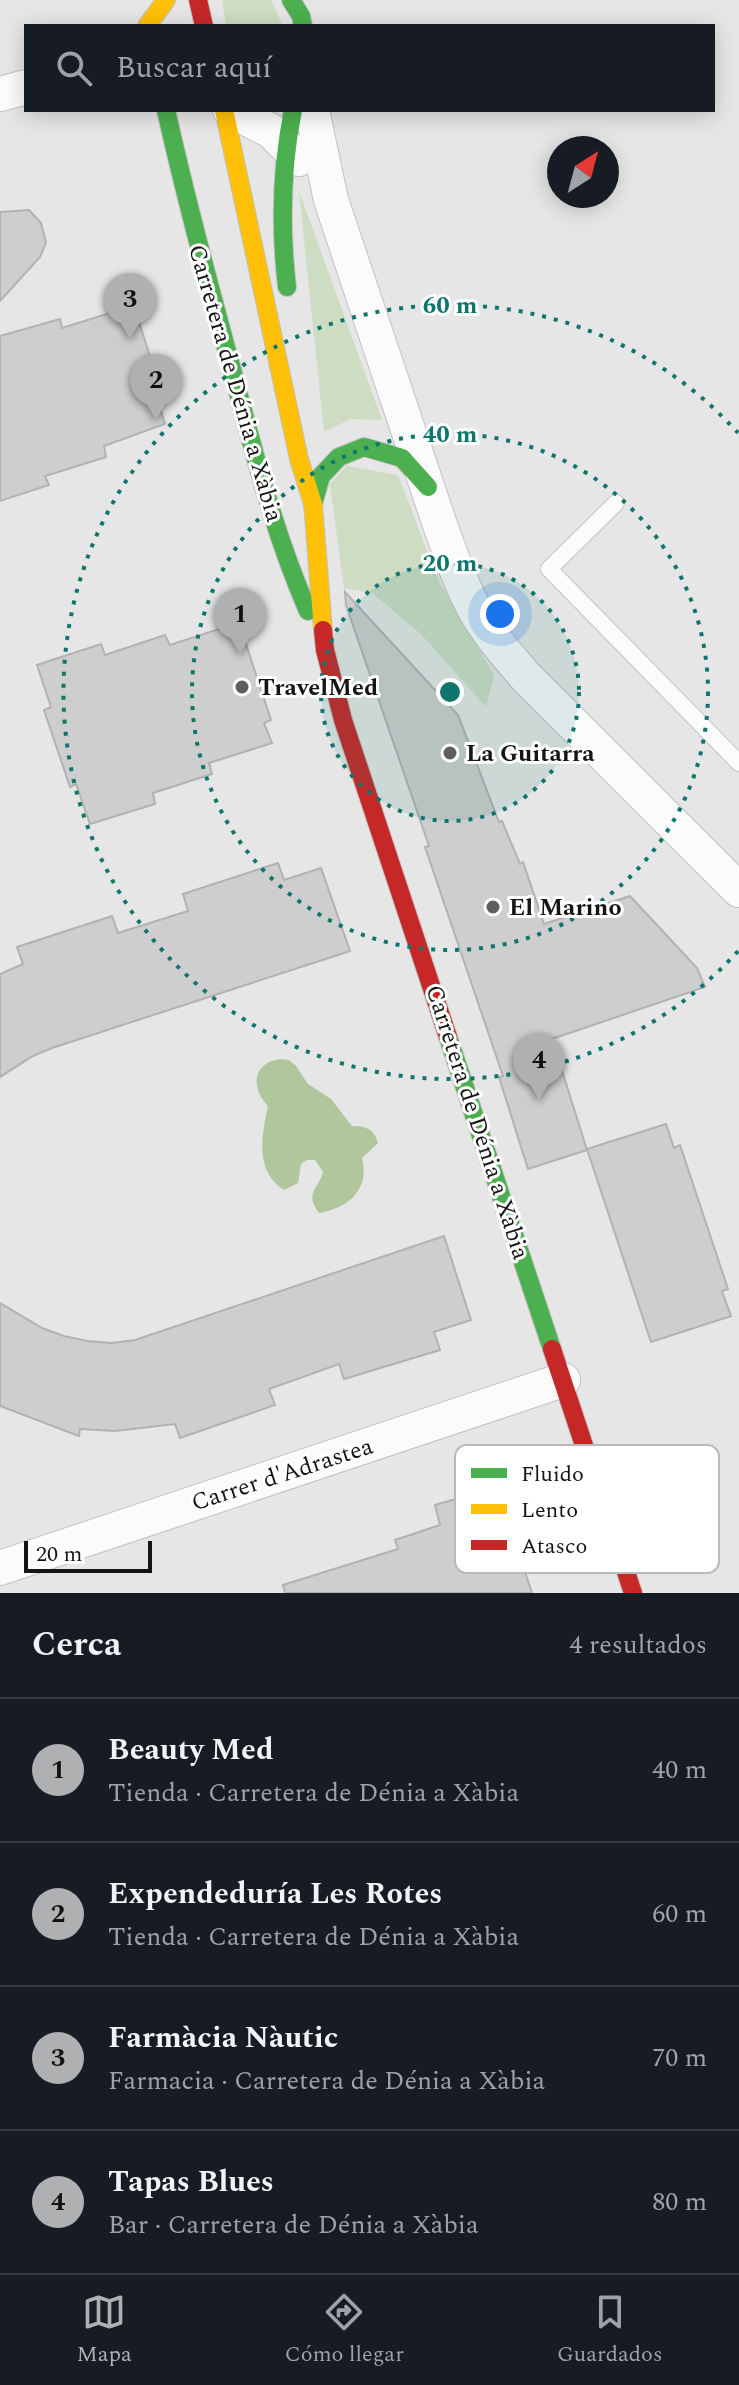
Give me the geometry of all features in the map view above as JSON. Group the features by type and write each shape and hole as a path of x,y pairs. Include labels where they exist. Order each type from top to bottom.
{"street":[{"path":"142,0 147,24"},
{"path":"148,24 166,0"},
{"path":"198,0 204,24"},
{"path":"291,0 303,24"},
{"path":"0,94 24,88"},
{"name":"Carretera de Dénia a Xàbia","path":"166,112 201,262 267,500 294,581 325,650"},
{"name":"Carretera de Dénia a Xàbia","path":"227,112 299,459 313,504 325,650 343,720 584,1445"},
{"name":"Carretera de Dénia a Xàbia","path":"232,112 261,124 285,144 331,200"},
{"path":"289,309 281,232 281,187 285,144 293,112"},
{"path":"312,112 331,200 449,550 477,613 499,646 526,677 739,890"},
{"path":"295,354 313,504"},
{"path":"313,504 321,476 339,457 364,447 402,458 428,487"},
{"name":"Carrer d'Adrastea","path":"0,1568 563,1380"},
{"name":"Carretera de Dénia a Xàbia","path":"626,1573 633,1593"}],"lane":[{"path":"616,503 549,569 739,763"}],"shaded area":[{"path":"222,0 271,0 282,24 226,24"},
{"path":"299,191 382,420 351,419 324,432"},
{"path":"347,466 398,475 439,582 494,675 486,707 421,634 372,593 344,588 330,484"},
{"path":"281,1059 289,1060 308,1084 331,1099 352,1126 372,1131 378,1143 362,1158 364,1169 360,1188 347,1202 330,1211 319,1213 313,1201 312,1196 323,1172 315,1160 301,1164 298,1183 284,1190 274,1182 264,1163 262,1152 268,1106 258,1091 257,1076 265,1065"}],"building":[{"path":"29,210 41,223 46,243 40,257 0,301 0,212"},
{"path":"126,308 132,325 139,322 165,403 159,405 165,424 104,446 106,457 45,476 49,485 0,501 0,336 60,319 62,328"},
{"path":"345,592 458,715 499,822 502,821 520,864 523,862 544,924 630,896 697,968 705,987 552,1039 587,1150 528,1169 499,1077 503,1076 425,847 429,846 346,605"},
{"path":"231,625 238,642 245,641 271,720 264,723 272,743 209,763 212,774 153,793 155,804 90,824 76,784 70,787 44,710 51,707 37,665 101,644 105,655 165,635 170,645"},
{"path":"278,863 284,880 321,868 350,951 52,1048 0,1077 0,974 23,964 17,947 112,916 118,933 188,911 183,894"},
{"path":"666,1124 674,1148 680,1145 728,1289 722,1291 731,1316 651,1342 587,1149"},
{"path":"444,1236 471,1320 434,1332 440,1350 344,1379 339,1364 269,1389 275,1405 180,1438 175,1424 115,1431 80,1429 79,1436 0,1406 0,1303 42,1328 64,1336 112,1343 135,1340"},
{"path":"455,1499 455,1573 525,1573 532,1593 285,1593 283,1585 398,1549 395,1540 440,1525 435,1505"}],"traffic: fast":[{"path":"291,0 303,24"},
{"path":"166,112 198,244 258,466 285,554 308,611"},
{"path":"287,287 283,198 293,112"},
{"path":"313,504 321,476 339,457 364,447 402,458 428,487"},
{"path":"448,1037 552,1349"}],"traffic: slow":[{"path":"148,24 166,0"},
{"path":"224,112 299,459 313,504 323,630"}],"traffic: jam":[{"path":"198,0 204,24"},
{"path":"323,630 343,720 448,1037"},
{"path":"552,1349 584,1445"},
{"path":"626,1573 633,1593"}],"place":[{"name":"Farmàcia Nàutic","path":"130,339"},
{"name":"Expendeduría Les Rotes","path":"156,420"},
{"name":"Beauty Med","path":"240,654"},
{"name":"TravelMed","path":"242,687"},
{"name":"La Guitarra","path":"450,753"},
{"name":"El Marino","path":"493,907"},
{"name":"Tapas Blues","path":"539,1100"}]}
